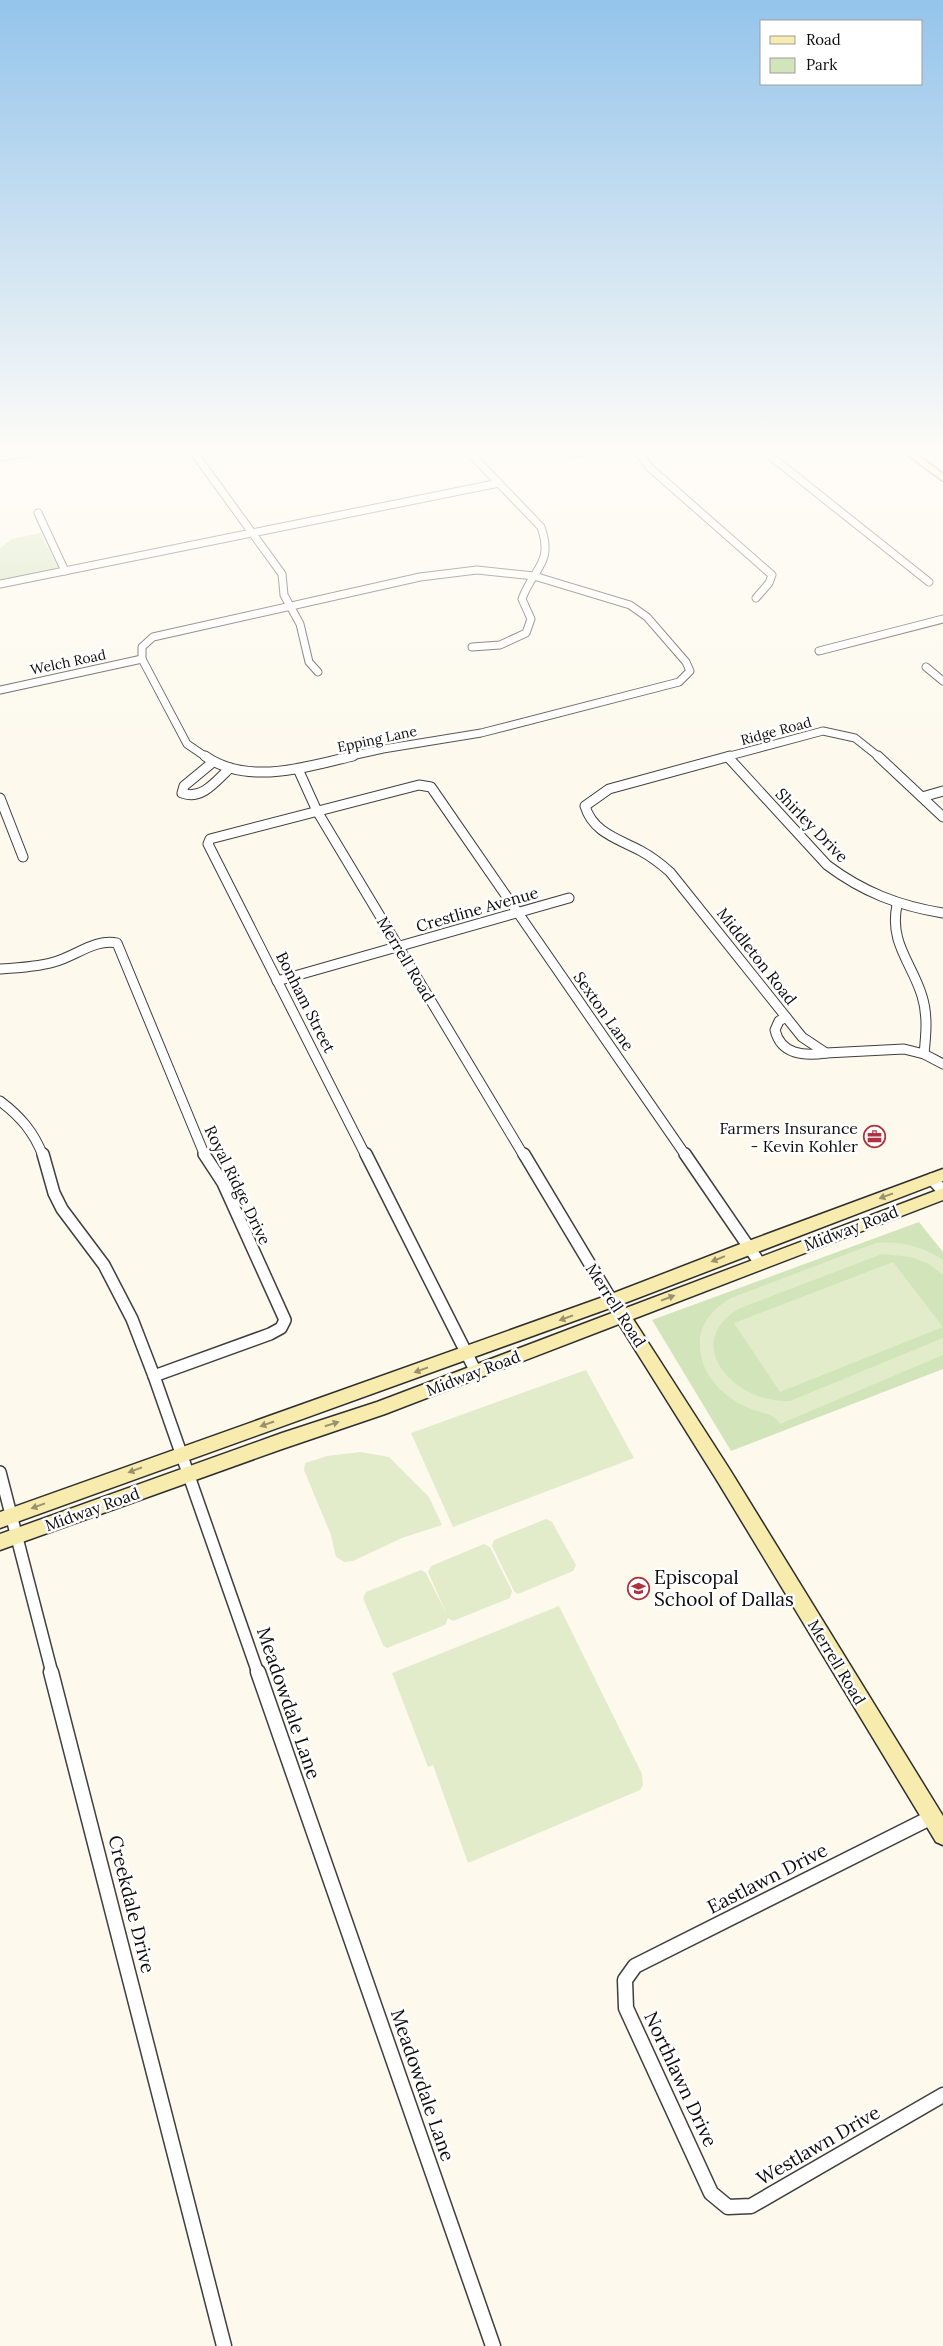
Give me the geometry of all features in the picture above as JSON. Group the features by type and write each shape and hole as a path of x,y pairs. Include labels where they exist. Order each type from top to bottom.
{"main road":[{"name":"Midway Road","path":"0,1542 187,1474 379,1409 476,1372 749,1247 937,1177"},
{"name":"Midway Road","path":"6,1518 181,1454 467,1354 617,1309 759,1262 874,1220 943,1192"},
{"path":"863,1204 874,1220"},
{"name":"Merrell Road","path":"617,1309 943,1835"}],"street":[{"path":"60,559 65,571"},
{"path":"0,584 122,559"},
{"path":"271,559 282,574 284,595 300,624 309,662 318,672"},
{"path":"472,647 488,648 504,645 526,633 531,619 522,599 544,559"},
{"path":"753,559 772,576 769,583 756,598"},
{"path":"902,559 930,582"},
{"path":"142,659 142,647 153,637 163,633 289,605 445,572 477,570 534,576"},
{"name":"Epping Lane","path":"142,659 187,744 214,762 230,768 255,772 298,770 383,748 481,733 679,682 690,671 686,662 641,611 612,598 534,576"},
{"path":"819,651 943,619"},
{"name":"Welch Road","path":"0,690 142,659"},
{"path":"926,667 943,681"},
{"name":"Ridge Road","path":"590,800 609,789 823,731 840,732 853,736 865,744 943,817"},
{"name":"Shirley Drive","path":"728,757 827,865 860,888 896,905 943,913"},
{"path":"214,762 184,786 182,793 189,796 196,795 230,768"},
{"name":"Merrell Road","path":"298,770 317,811 617,1309"},
{"name":"Bonham Street","path":"419,785 210,839 208,844 476,1372"},
{"name":"Sexton Lane","path":"419,785 430,787 759,1262"},
{"path":"922,797 943,791"},
{"path":"0,798 23,858"},
{"name":"Middleton Road","path":"590,800 585,806 586,814 591,821 647,854 670,872 802,1038 826,1053"},
{"name":"Crestline Avenue","path":"277,981 569,898"},
{"path":"896,905 893,916 893,928 917,981 926,1012 924,1054"},
{"name":"Royal Ridge Drive","path":"0,969 45,966 62,961 102,942 117,943 202,1151 223,1183 285,1320 281,1328 270,1334 154,1376"},
{"path":"786,1017 779,1021 775,1030 781,1045 800,1054 904,1049 924,1054 943,1064"},
{"name":"Meadowdale Lane","path":"0,1100 22,1117 33,1131 40,1144 56,1199 71,1222 103,1263 124,1298 154,1376 493,2346"},
{"path":"937,1177 943,1192"},
{"name":"Creekdale Drive","path":"0,1472 6,1518 18,1536 224,2346"},
{"name":"Eastlawn Drive","path":"625,1980 635,1966 932,1817"},
{"name":"Northlawn Drive","path":"625,1980 626,2008 711,2193"},
{"name":"Westlawn Drive","path":"711,2193 728,2206 751,2206 943,2095"}],"green space":[{"path":"0,559 54,559 59,569 0,581"},
{"path":"919,1222 943,1252 943,1369 731,1451 652,1320"},
{"path":"876,1243 911,1245 927,1251 943,1260 943,1275 929,1264 911,1257 882,1254 738,1309 721,1323 714,1339 715,1355 722,1370 735,1383 751,1393 770,1399 790,1401 943,1338 943,1355 780,1424 770,1415 751,1409 731,1398 715,1384 708,1375 704,1365 700,1343 705,1322 719,1306 731,1298"},
{"path":"893,1262 943,1327 780,1392 734,1323"},
{"path":"586,1370 634,1458 453,1527 411,1433"},
{"path":"360,1452 389,1457 429,1497 442,1525 402,1538 353,1561 344,1562 336,1557 331,1535 304,1470 305,1463 327,1456"},
{"path":"546,1519 552,1522 576,1565 573,1571 518,1594 514,1591 492,1546 494,1540"},
{"path":"484,1544 490,1547 512,1591 510,1598 453,1621 448,1618 445,1625 387,1648 383,1645 363,1598 366,1592 421,1570 426,1573 447,1615 428,1572 431,1566"},
{"path":"559,1606 642,1774 643,1785 640,1790 468,1863 433,1765 428,1767 392,1673"}],"place":[{"name":"Farmers Insurance - Kevin Kohler","path":"874,1137"},
{"name":"Episcopal School of Dallas","path":"638,1588"}]}
